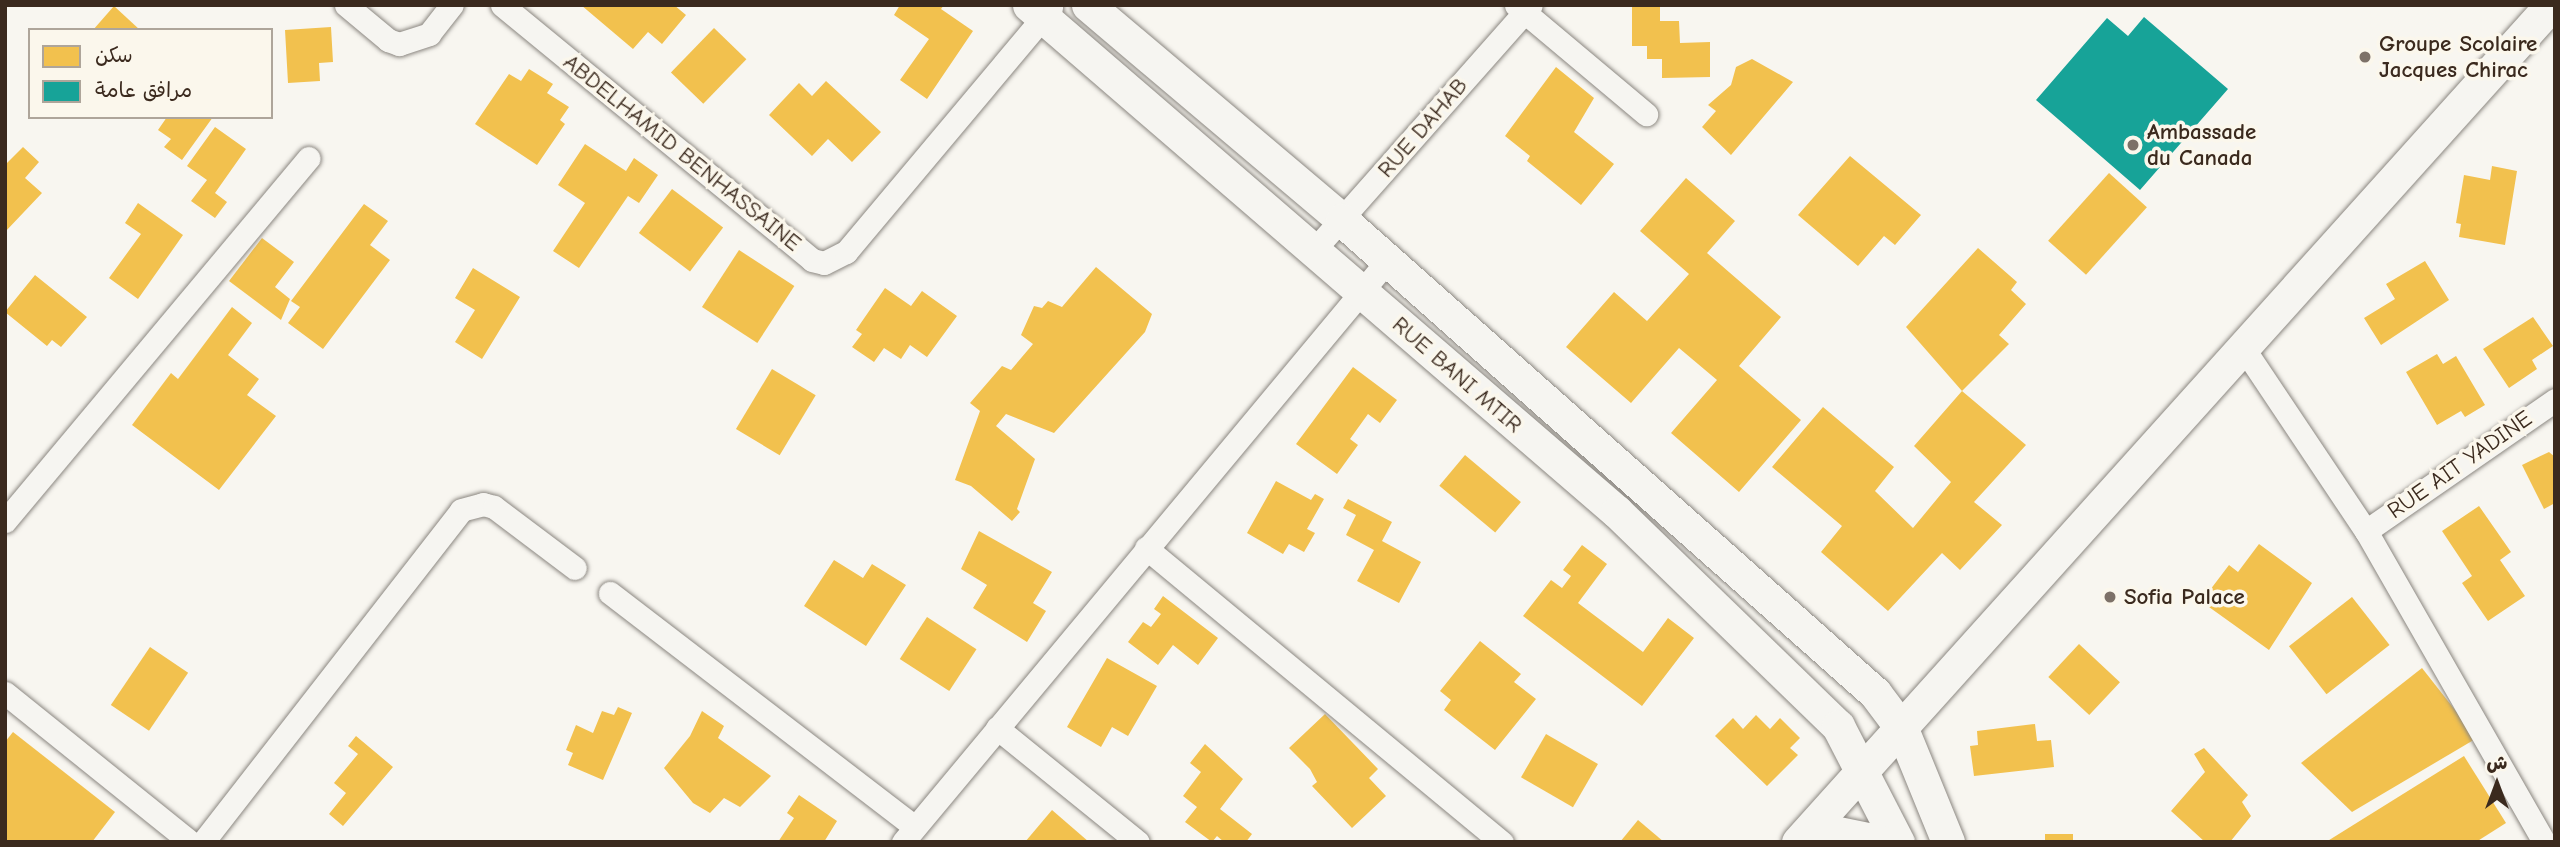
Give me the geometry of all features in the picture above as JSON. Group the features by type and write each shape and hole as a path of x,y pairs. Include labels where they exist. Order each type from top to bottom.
{"street":[{"path":"346,5 388,40 399,44 429,34 452,5"},
{"name":"ABDELHAMID BENHASSAINE","path":"502,5 812,260 824,263 846,252 1041,9"},
{"name":"RUE BANI MTIR","path":"1088,5 1342,220 1875,692 1902,729 1948,842"},
{"path":"1799,842 1862,768 1902,729 2551,5"},
{"path":"1523,8 1646,114"},
{"name":"RUE DAHAB","path":"1314,250 1523,8"},
{"name":"RUE BANI MTIR","path":"1041,9 1361,292 1617,512 1838,726 1898,842"},
{"path":"5,521 308,158"},
{"path":"610,593 909,834 1387,261"},
{"path":"2244,348 2366,531 2544,842"},
{"name":"RUE AIT YADINE","path":"2366,531 2555,400"},
{"path":"203,842 461,510 483,504 494,507 575,568"},
{"path":"1146,548 1502,842"},
{"path":"5,693 190,842"},
{"path":"997,728 1138,842"},
{"path":"1799,842 1833,832 1882,842"}],"building: سكن":[{"path":"581,5 674,5 686,15 662,44 648,32 633,49"},
{"path":"900,5 944,5 941,9 973,31 927,99 900,80 929,39 894,15"},
{"path":"1632,5 1660,5 1660,21 1679,21 1680,43 1710,42 1710,77 1662,78 1662,59 1647,59 1647,46 1632,46"},
{"path":"114,6 138,28 95,28"},
{"path":"331,27 333,62 319,63 320,81 288,83 285,30"},
{"path":"714,28 746,59 703,104 671,73"},
{"path":"1752,59 1793,82 1731,155 1702,127 1716,111 1708,105 1731,85 1736,67"},
{"path":"1556,67 1594,98 1574,132 1614,164 1581,205 1527,161 1530,156 1505,136"},
{"path":"529,69 553,84 547,93 569,107 560,120 565,124 537,165 475,124 509,74 521,81"},
{"path":"826,81 881,132 852,162 828,139 812,156 769,115 799,83 812,96"},
{"path":"166,119 212,119 182,160 164,147 171,139 158,130"},
{"path":"215,127 246,149 215,193 227,202 215,218 191,201 207,180 187,166"},
{"path":"585,144 626,171 634,158 658,175 639,203 628,196 579,268 553,251 585,203 558,185"},
{"path":"23,147 39,162 25,178 42,193 5,232 5,165"},
{"path":"1850,156 1921,215 1895,245 1884,236 1858,266 1798,215"},
{"path":"2492,166 2517,171 2505,245 2459,237 2461,224 2456,223 2464,175 2490,180"},
{"path":"2109,173 2147,207 2086,275 2048,241"},
{"path":"1686,178 1735,221 1707,253 1781,317 1739,366 1801,420 1739,492 1671,433 1717,380 1679,348 1631,403 1566,347 1614,292 1647,321 1689,274 1640,231"},
{"path":"672,189 723,228 690,271 639,233"},
{"path":"138,203 183,235 138,299 109,278 141,234 125,223"},
{"path":"364,204 388,221 370,245 390,260 323,349 288,323 300,307 291,301"},
{"path":"262,238 294,262 275,287 290,299 281,320 229,281"},
{"path":"1978,248 2017,282 2011,290 2026,304 1999,335 2009,344 1962,391 1906,327"},
{"path":"739,250 794,286 757,343 702,307"},
{"path":"2425,261 2449,300 2381,345 2364,318 2395,299 2386,284"},
{"path":"1096,267 1152,314 1145,332 1054,433 1006,414 996,426 1035,459 1017,509 1020,512 1012,521 971,486 955,480 980,411 970,403 1002,366 1011,370 1033,344 1021,335 1034,306 1042,308 1048,301 1062,307"},
{"path":"473,268 520,297 482,359 455,342 475,310 455,298"},
{"path":"35,275 87,317 61,347 52,340 47,346 5,312"},
{"path":"885,288 911,306 922,291 957,316 927,357 910,345 901,359 884,348 874,362 852,347 862,334 856,330"},
{"path":"232,307 252,323 228,355 259,379 247,395 276,416 219,490 132,425 171,373 178,379"},
{"path":"2533,317 2553,346 2532,360 2537,369 2509,388 2483,349"},
{"path":"2437,354 2443,364 2456,356 2485,405 2465,417 2461,411 2437,425 2406,372"},
{"path":"1353,367 1397,400 1380,423 1368,414 1350,439 1358,445 1337,474 1296,444"},
{"path":"772,369 816,395 780,455 736,429"},
{"path":"1962,391 2026,445 1974,502 2002,525 1960,570 1942,553 1888,611 1821,552 1842,526 1772,467 1823,407 1894,467 1875,491 1913,528 1951,482 1914,446"},
{"path":"2549,452 2555,457 2555,503 2544,509 2522,465"},
{"path":"1465,455 1521,502 1495,533 1439,486"},
{"path":"1276,481 1311,500 1315,494 1324,499 1307,529 1315,533 1304,552 1289,544 1283,554 1247,533"},
{"path":"1348,499 1392,522 1382,541 1421,562 1399,603 1357,581 1374,550 1346,535 1356,515 1343,508"},
{"path":"2479,506 2511,552 2500,560 2525,596 2488,621 2462,583 2472,576 2442,531"},
{"path":"979,531 1052,572 1033,603 1046,611 1027,642 973,608 987,585 961,569"},
{"path":"2259,544 2312,583 2269,650 2209,607 2217,596 2210,590 2229,565 2238,572"},
{"path":"1582,545 1607,564 1578,603 1643,652 1668,618 1694,638 1642,706 1523,616 1551,580 1562,588 1571,576 1563,570"},
{"path":"834,560 863,578 872,564 906,585 866,646 804,606"},
{"path":"1163,596 1218,638 1198,665 1173,645 1158,665 1128,642 1143,622 1151,627 1161,614 1154,609"},
{"path":"2352,597 2390,645 2327,694 2289,646"},
{"path":"927,617 976,649 949,691 900,659"},
{"path":"1480,641 1521,674 1514,682 1536,699 1495,750 1444,710 1451,700 1440,691"},
{"path":"2079,644 2120,682 2089,715 2048,677"},
{"path":"150,647 188,673 149,731 111,705"},
{"path":"1107,658 1157,686 1128,736 1112,727 1101,747 1067,727"},
{"path":"2422,668 2477,738 2352,812 2301,763"},
{"path":"618,707 632,713 603,780 568,765 573,753 566,750 576,725 593,733 602,711 614,715"},
{"path":"702,711 724,726 718,738 771,776 740,807 724,798 710,813 693,803 664,768 690,736"},
{"path":"1325,714 1378,769 1369,778 1386,796 1352,828 1312,786 1317,782 1310,769 1289,748"},
{"path":"1756,715 1770,729 1780,718 1800,738 1790,748 1798,755 1767,786 1715,736 1733,718 1743,729"},
{"path":"2035,724 2037,741 2051,740 2054,767 1974,776 1970,746 1978,745 1977,731"},
{"path":"13,732 115,812 92,842 5,842 5,742"},
{"path":"1546,734 1598,764 1573,807 1521,777"},
{"path":"356,736 393,767 343,826 329,814 346,793 334,783 358,754 348,746"},
{"path":"1205,744 1243,779 1220,809 1252,834 1246,842 1224,842 1217,836 1212,842 1185,822 1197,807 1183,796 1201,772 1190,763"},
{"path":"2204,748 2248,795 2242,802 2251,816 2230,842 2205,842 2171,811 2205,772 2194,754"},
{"path":"2464,756 2506,823 2476,842 2326,842"},
{"path":"799,795 837,821 824,842 778,842 794,818 787,813"},
{"path":"1052,810 1089,842 1025,842"},
{"path":"1638,820 1664,842 1620,842"},
{"path":"2045,834 2073,834 2073,842 2045,842"}],"building: مرافق عامة":[{"name":"Ambassade du Canada","path":"2144,17 2228,89 2140,190 2036,100 2107,18 2128,36"}],"place":[{"name":"Groupe Scolaire Jacques Chirac","path":"2365,57"},
{"name":"Ambassade du Canada","path":"2133,145"},
{"name":"Sofia Palace","path":"2110,597"}]}
